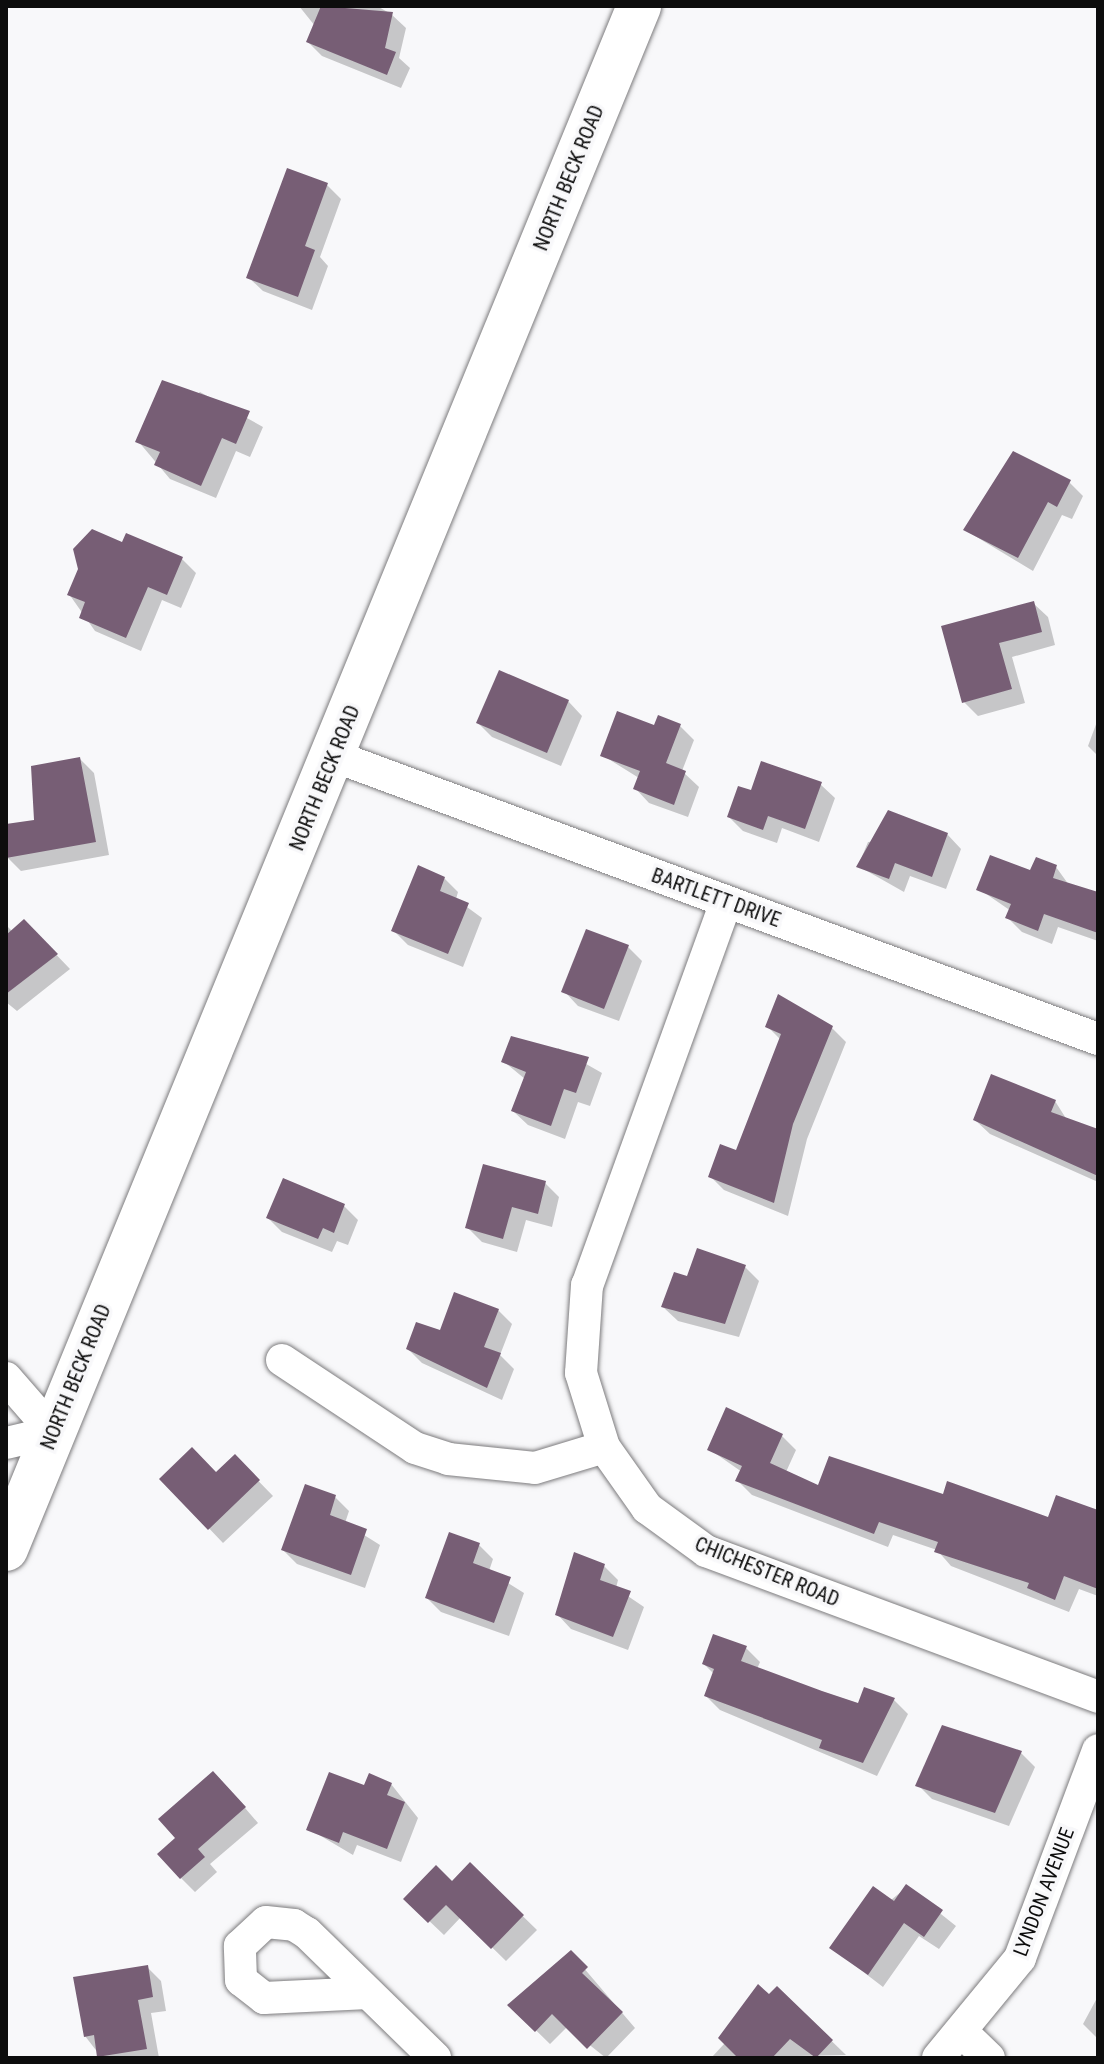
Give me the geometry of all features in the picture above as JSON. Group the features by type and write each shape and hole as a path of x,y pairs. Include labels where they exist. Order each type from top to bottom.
{"main road":[{"name":"NORTH BECK ROAD","path":"6,1549 334,756 639,6"}],"street":[{"name":"BARTLETT DRIVE","path":"334,756 1098,1039"},
{"name":"CHICHESTER ROAD","path":"726,902 587,1285 581,1373 604,1447 647,1508 706,1551 1098,1697"},
{"path":"282,1360 415,1448 448,1459 535,1468 604,1447"},
{"path":"6,1378 53,1432 6,1443"},
{"name":"LYNDON AVENUE","path":"938,2058 963,2033 1020,1958 1098,1750"},
{"path":"368,1993 435,2058"},
{"path":"963,2033 989,2058"}],"building":[{"path":"321,6 393,12 385,48 396,52 387,75 306,42"},
{"path":"287,168 328,183 305,246 315,250 298,297 246,278"},
{"path":"162,380 250,411 236,444 222,438 201,486 154,465 160,452 135,442"},
{"path":"1013,451 1071,480 1057,507 1048,502 1018,558 963,530"},
{"path":"92,529 122,542 126,533 183,557 167,595 148,587 126,638 79,618 85,602 67,595 78,569 73,549"},
{"path":"1034,601 1042,632 999,643 1012,689 962,703 941,626"},
{"path":"499,670 569,700 547,753 476,723"},
{"path":"617,711 654,725 658,715 681,724 666,763 686,771 674,805 633,789 640,771 600,756"},
{"path":"80,757 96,842 6,858 6,824 34,820 31,766"},
{"path":"761,761 822,782 805,829 768,816 763,830 727,817 738,786 751,790"},
{"path":"888,810 948,833 932,877 895,863 889,879 856,867"},
{"path":"990,855 1030,870 1036,857 1057,865 1053,878 1098,892 1098,933 1044,914 1038,931 1005,918 1011,904 976,890"},
{"path":"418,865 445,877 440,891 469,903 448,954 391,931"},
{"path":"24,919 58,954 6,994 6,935"},
{"path":"586,929 629,945 604,1009 561,992"},
{"path":"778,994 833,1026 793,1124 774,1203 708,1177 720,1144 736,1150 781,1034 765,1027"},
{"path":"511,1036 589,1057 576,1093 564,1089 551,1126 511,1111 526,1072 501,1062"},
{"path":"991,1074 1056,1100 1051,1112 1098,1129 1098,1176 973,1120"},
{"path":"483,1164 546,1181 538,1214 512,1207 503,1239 465,1228"},
{"path":"283,1178 345,1204 334,1233 323,1228 318,1239 266,1218"},
{"path":"697,1248 746,1265 725,1324 661,1307 674,1272 687,1276"},
{"path":"454,1292 499,1309 484,1347 501,1353 487,1388 406,1349 416,1322 440,1330"},
{"path":"726,1407 783,1434 770,1463 818,1485 829,1456 943,1494 947,1481 1048,1517 1056,1495 1098,1510 1098,1589 1064,1576 1055,1600 1027,1588 1029,1583 934,1552 938,1542 879,1522 874,1534 735,1481 742,1466 707,1450"},
{"path":"192,1447 216,1472 235,1454 260,1480 208,1530 159,1479"},
{"path":"305,1484 336,1495 330,1515 367,1529 351,1575 281,1550"},
{"path":"449,1532 480,1543 473,1563 511,1577 494,1623 425,1598"},
{"path":"574,1552 605,1564 600,1580 631,1591 613,1637 555,1615"},
{"path":"713,1634 747,1646 741,1661 822,1691 858,1703 864,1687 895,1698 863,1763 819,1748 822,1740 704,1696 714,1669 702,1664"},
{"path":"942,1725 1022,1751 995,1813 915,1786"},
{"path":"213,1771 246,1807 198,1849 205,1857 180,1879 157,1854 175,1838 158,1819"},
{"path":"329,1772 364,1785 369,1773 392,1783 387,1795 405,1802 387,1849 343,1832 339,1843 306,1830"},
{"path":"470,1862 524,1915 491,1949 446,1905 428,1923 403,1899 436,1865 452,1881"},
{"path":"906,1884 943,1910 924,1937 904,1923 868,1975 829,1948 873,1886 894,1901"},
{"path":"571,1950 588,1967 582,1973 623,2012 587,2049 552,2014 535,2032 507,2005"},
{"path":"148,1965 153,1997 138,2000 147,2049 97,2057 94,2035 84,2037 73,1977"},
{"path":"758,1984 769,1994 777,1986 833,2040 816,2058 790,2039 772,2058 738,2058 718,2038"}]}
